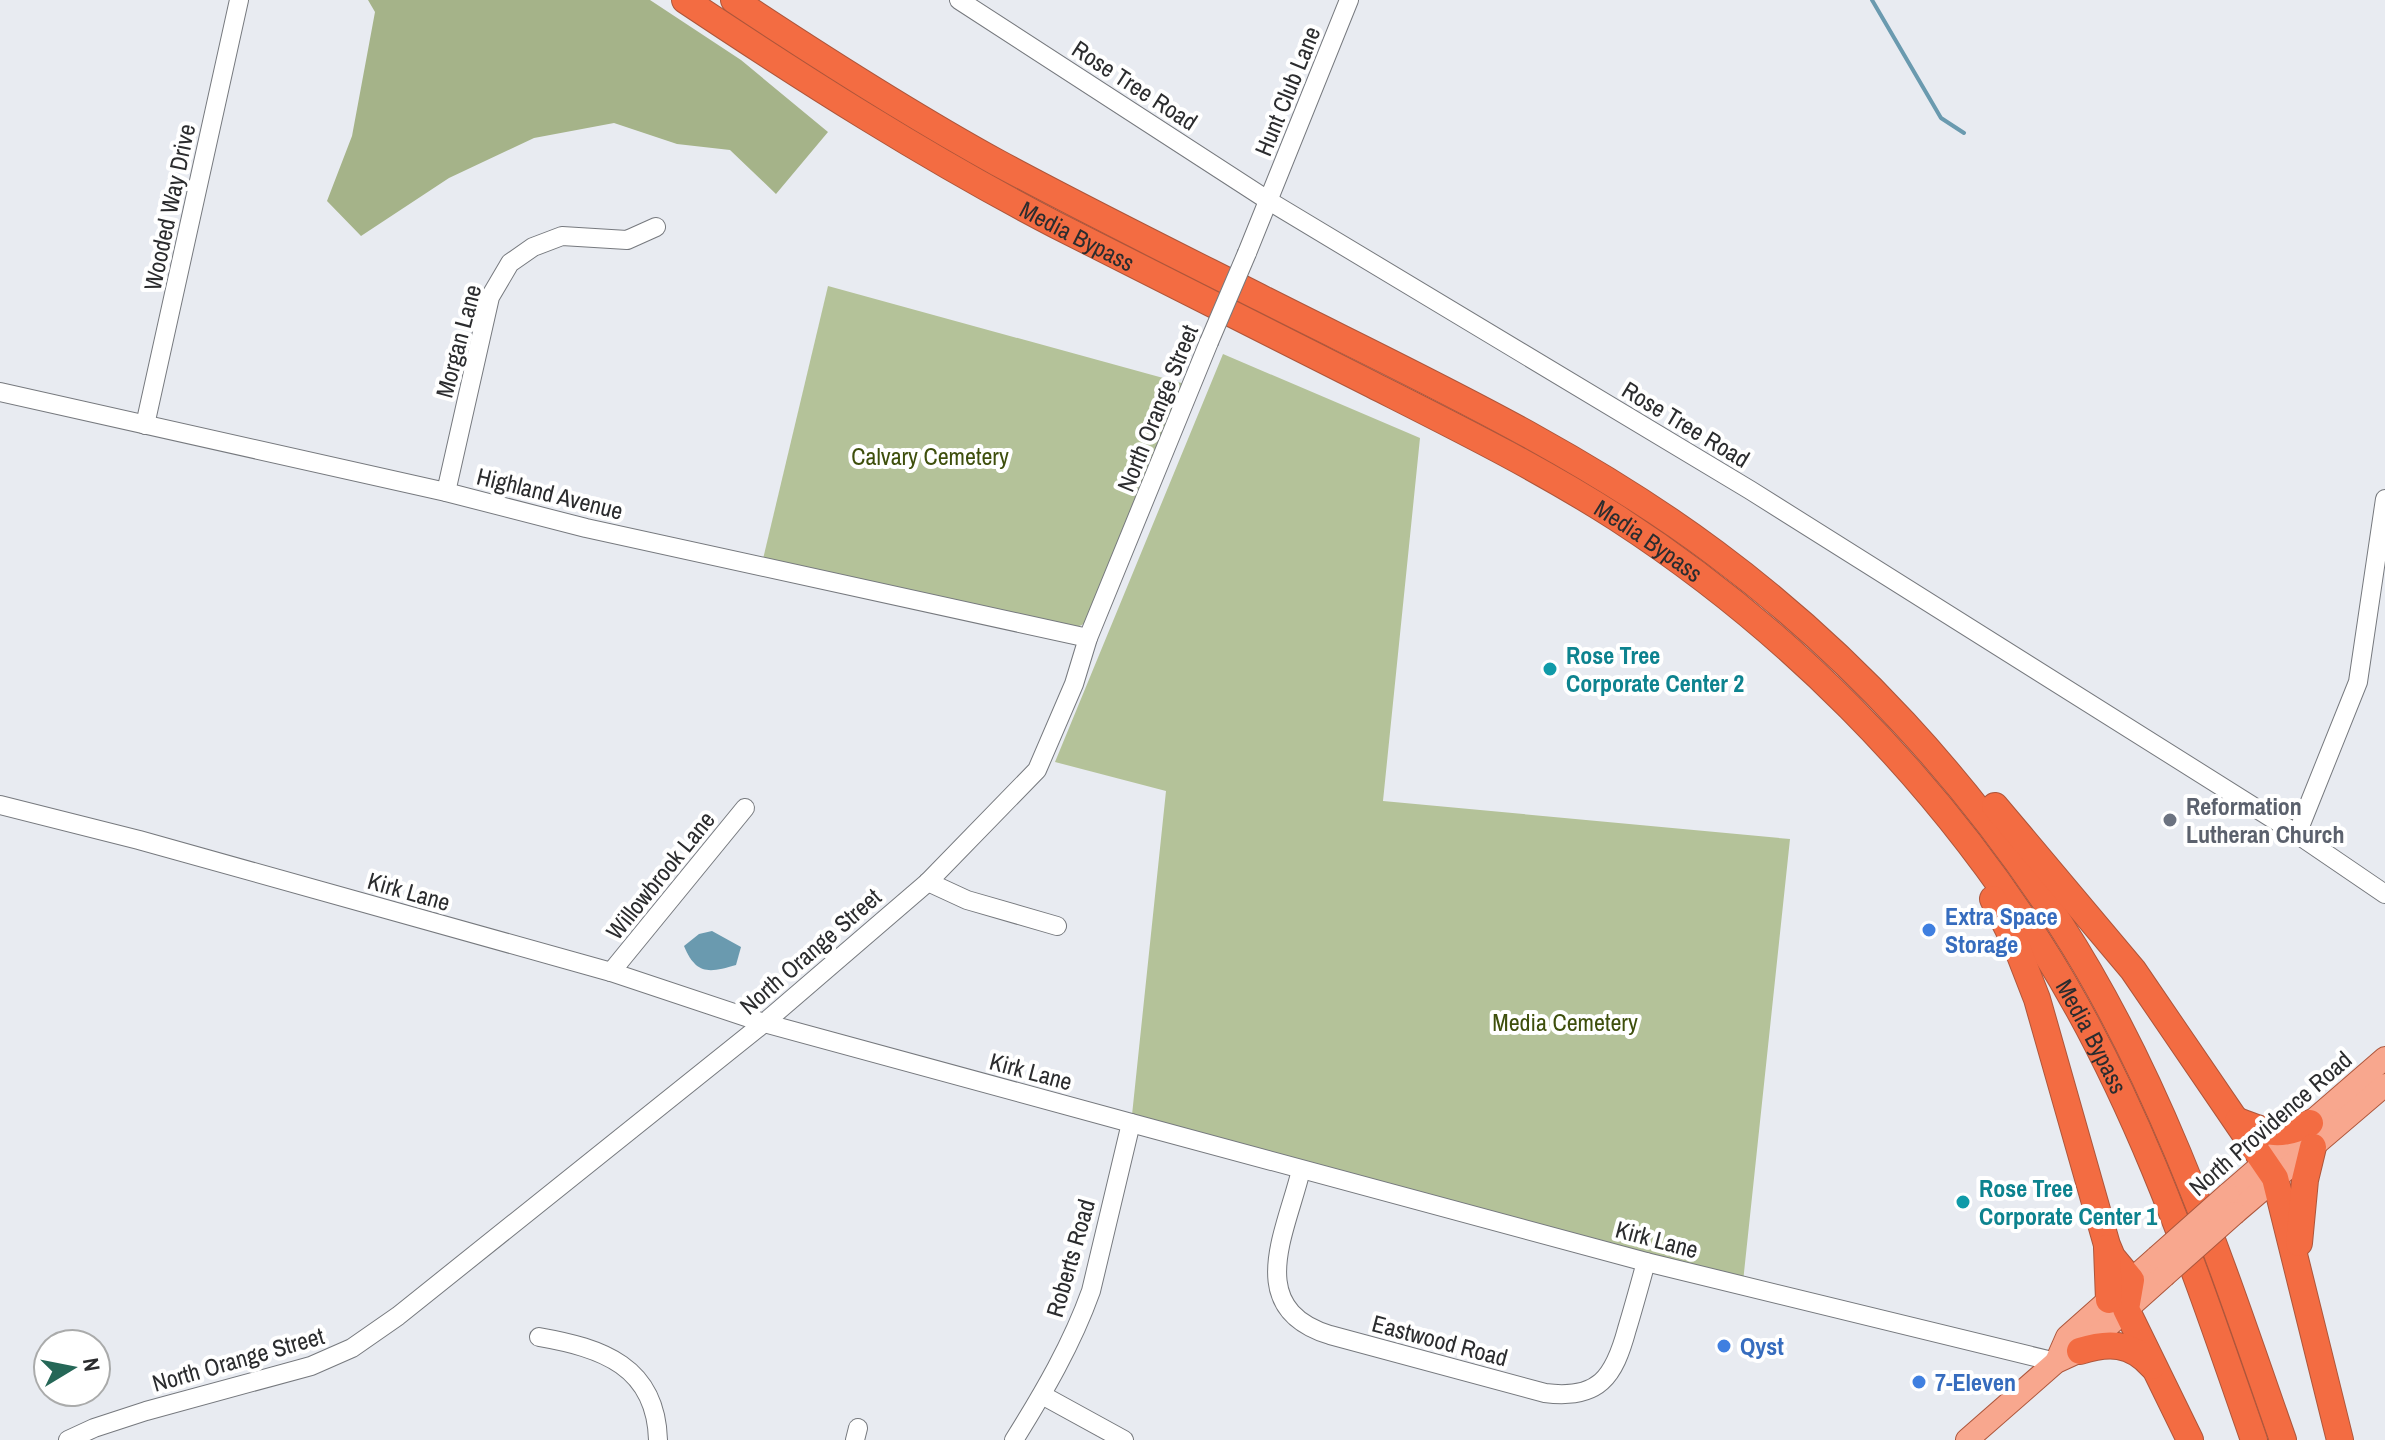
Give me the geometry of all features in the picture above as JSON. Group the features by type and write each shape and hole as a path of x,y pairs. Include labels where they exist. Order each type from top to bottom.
{"highway":[{"name":"Media Bypass","path":"685,0 847,106 981,185 1486,442 1619,519 1701,576 1777,640 1851,708 1918,781 1981,859 2039,942 2112,1072 2172,1209 2254,1440"},
{"name":"Media Bypass","path":"734,0 861,83 994,161 1498,418 1590,469 1717,554 1786,611 1870,689 1939,764 2003,843 2062,927 2113,1015 2158,1105 2183,1164 2283,1440"},
{"path":"1870,689 1995,807 2109,938 2270,1170 2340,1440"},
{"path":"1918,781 1990,894 2021,958 2046,1028 2107,1245 2156,1369 2190,1440"},
{"path":"2238,1121 2279,1134 2295,1130 2312,1135 2299,1236 2301,1287"},
{"path":"2080,1351 2096,1345 2122,1345 2145,1357 2156,1369"}],"main road":[{"name":"North Providence Road","path":"2312,1135 2385,1058"},
{"name":"North Providence Road","path":"1967,1440 2056,1362 2080,1351 2128,1296 2270,1170 2312,1135 2385,1085"},
{"name":"North Providence Road","path":"2056,1362 2067,1337 2128,1296"}],"street":[{"name":"Wooded Way Drive","path":"145,425 239,0"},
{"name":"Rose Tree Road","path":"959,0 1269,201 1750,490 2297,834 2385,894"},
{"name":"Hunt Club Lane","path":"1269,201 1349,0"},
{"name":"North Orange Street","path":"68,1440 146,1411 311,1366 352,1348 398,1316 764,1023 928,882 1037,770 1074,684 1088,638 1269,201"},
{"name":"Morgan Lane","path":"446,492 490,297 510,263 533,247 562,236 627,240 656,227"},
{"name":"Highland Avenue","path":"0,392 446,492 586,528 1088,638"},
{"path":"2297,834 2358,682 2385,499"},
{"name":"Kirk Lane","path":"0,805 141,840 611,972 764,1023 1301,1170 1646,1262 2056,1362"},
{"name":"Willowbrook Lane","path":"611,972 745,808"},
{"path":"928,882 967,900 1057,926"},
{"name":"Roberts Road","path":"1014,1440 1042,1395 1091,1291 1131,1123"},
{"name":"Eastwood Road","path":"1301,1170 1276,1264 1277,1290 1289,1313 1307,1328 1545,1393 1581,1394 1598,1386 1612,1372 1646,1262"},
{"path":"539,1337 571,1342 613,1357 635,1375 651,1398 658,1440"},
{"path":"1042,1395 1124,1440"}],"green space":[{"path":"368,0 650,0 741,60 828,132 776,194 730,150 677,144 614,123 534,138 449,178 361,236 327,201 352,136 375,12"},
{"name":"Calvary Cemetery","path":"828,286 1185,384 1089,618 1082,625 1071,629 763,559"},
{"name":"Media Cemetery","path":"1223,354 1420,438 1383,801 1790,839 1743,1282 1132,1115 1166,791 1055,762"}],"water":[{"path":"712,931 741,947 736,965 711,970 693,962 684,946 699,934"}],"waterway":[{"path":"1872,0 1941,118 1964,133"}],"place":[{"name":"Rose Tree Corporate Center 2","path":"1550,669"},
{"name":"Reformation Lutheran Church","path":"2170,820"},
{"name":"Extra Space Storage","path":"1929,930"},
{"name":"Rose Tree Corporate Center 1","path":"1963,1202"},
{"name":"Qyst","path":"1724,1346"},
{"name":"7-Eleven","path":"1919,1382"}]}
